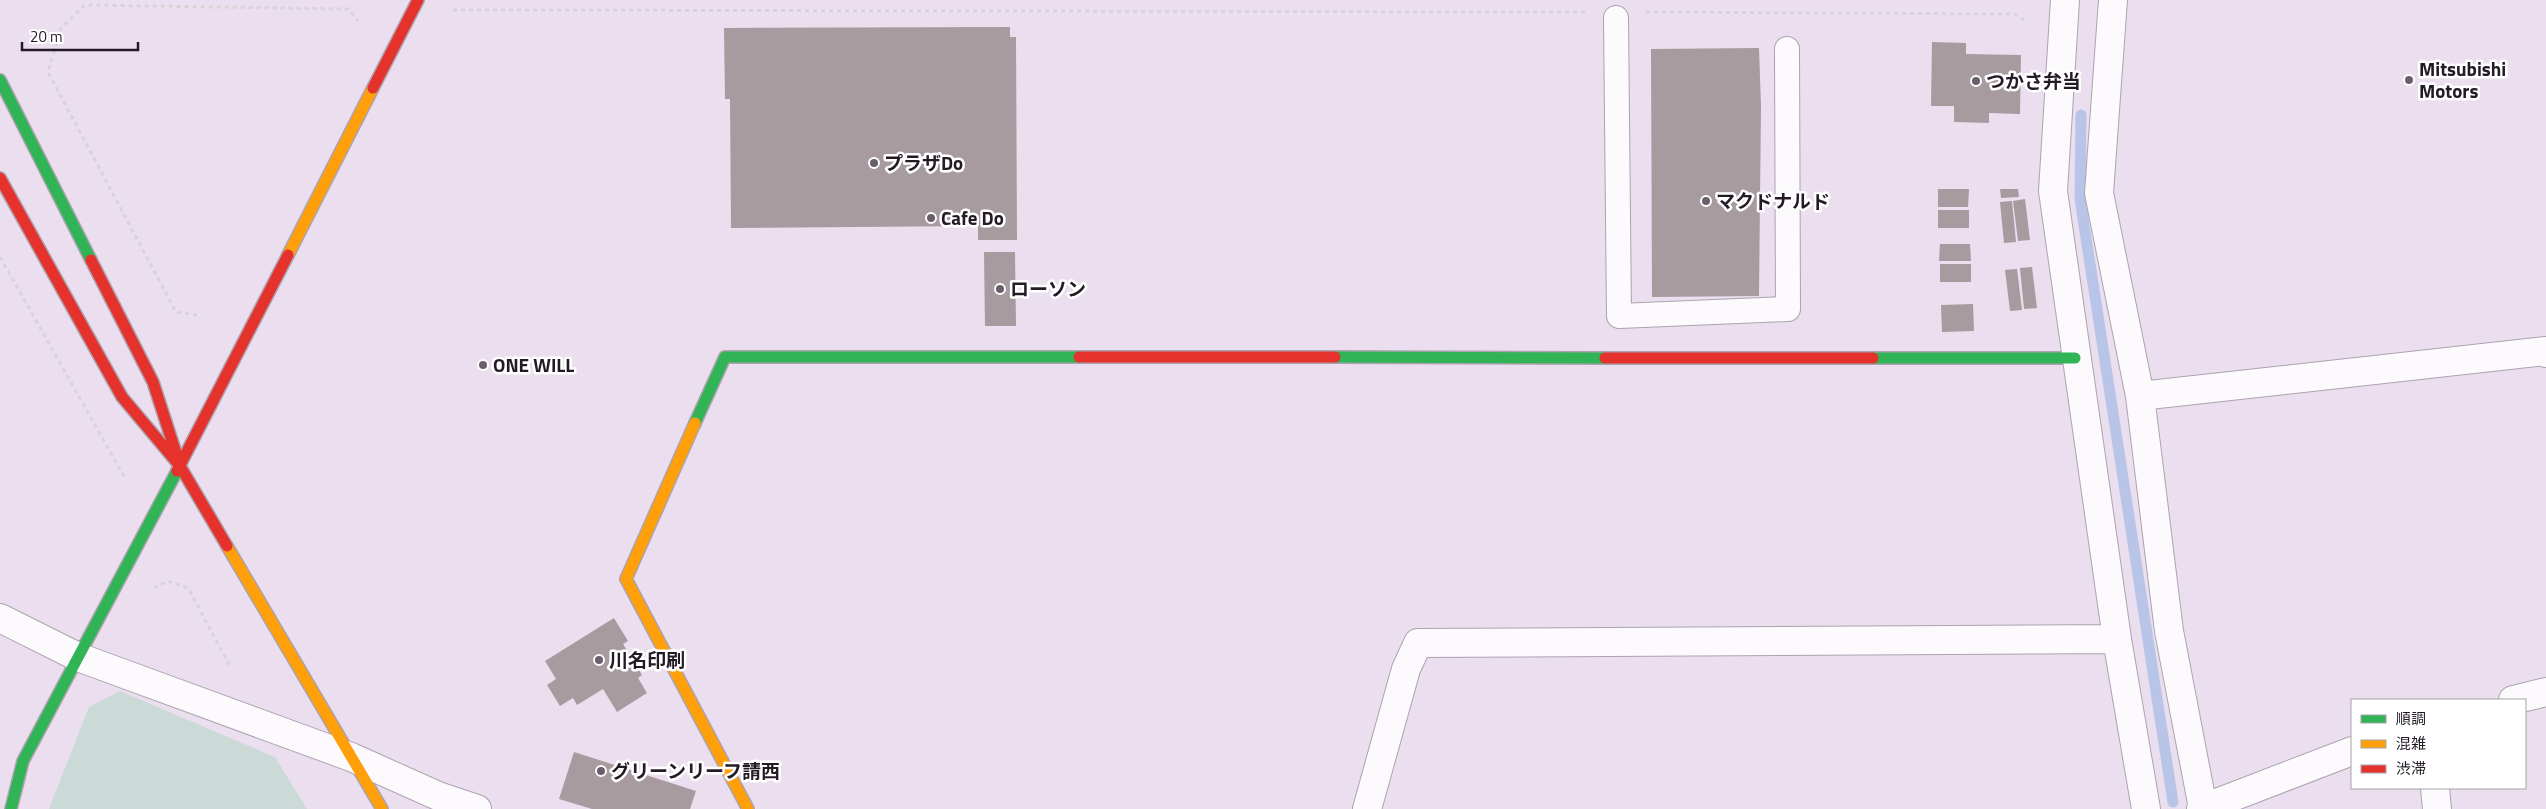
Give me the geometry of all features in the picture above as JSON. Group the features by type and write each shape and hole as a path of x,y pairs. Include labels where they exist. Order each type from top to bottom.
{"street":[{"path":"11,809 23,761 180,466 418,0"},
{"path":"2065,0 2053,191 2116,639 2146,809"},
{"path":"2113,0 2100,193 2140,396 2169,631 2202,809 2351,751"},
{"path":"0,80 153,382 180,466"},
{"path":"0,178 122,397 180,466 382,809"},
{"path":"2140,396 2546,351 2546,353"},
{"path":"748,809 626,579 725,357 2075,358"},
{"path":"0,618 78,657 351,757 438,796 477,809"},
{"path":"1367,809 1406,669 1418,643 2116,639"},
{"path":"2517,699 2546,692"},
{"path":"2435,789 2437,809"}],"lane":[{"path":"1606,15 1619,316 1788,309 1787,49"}],"path":[{"path":"197,316 176,312 48,72 61,28 85,5 348,9 358,21"},
{"path":"453,10 1606,15"},
{"path":"1644,12 2014,14 2037,26"},
{"path":"0,258 124,478"},
{"path":"149,590 168,581 188,588 231,668"}],"shaded area":[{"path":"120,691 275,757 307,809 49,809 89,707"}],"building":[{"name":"プラザDo","path":"1010,27 1010,37 1016,37 1017,240 978,240 978,226 731,228 730,99 725,99 724,28"},
{"name":"つかさ弁当","path":"1932,42 1966,43 1966,54 2021,55 2020,114 1989,113 1989,123 1954,122 1954,106 1931,106"},
{"name":"マクドナルド","path":"1759,48 1761,106 1759,296 1652,297 1651,49"},
{"path":"1938,189 1969,189 1968,207 1938,207"},
{"path":"2000,189 2018,189 2019,197 2001,198"},
{"path":"2025,199 2030,240 2018,241 2013,201"},
{"path":"2012,201 2016,242 2004,243 2000,202"},
{"path":"1938,210 1969,210 1969,228 1938,228"},
{"path":"1940,244 1970,244 1971,261 1939,261"},
{"name":"ローソン","path":"984,252 1015,252 1016,326 985,326"},
{"path":"1940,264 1971,264 1971,282 1940,282"},
{"path":"2032,267 2037,308 2024,309 2020,268"},
{"path":"2017,269 2022,310 2010,311 2005,270"},
{"path":"1973,304 1974,331 1942,332 1941,305"},
{"path":"614,618 628,641 623,644 642,675 638,678 647,693 617,712 603,689 577,705 573,698 560,706 547,685 556,679 545,661"},
{"name":"グリーンリーフ請西","path":"574,752 696,791 690,809 592,809 559,799"}],"waterway":[{"path":"2081,115 2080,199 2173,802"}],"traffic: fast":[{"path":"0,80 91,260"},
{"path":"695,423 725,357 1079,357"},
{"path":"1335,357 1605,358"},
{"path":"1873,358 2075,358"},
{"path":"11,809 23,761 177,471"}],"traffic: slow":[{"path":"288,255 373,88"},
{"path":"695,423 626,579 748,809"},
{"path":"227,546 382,809"}],"traffic: jam":[{"path":"373,88 418,0"},
{"path":"0,178 122,397 180,466 227,546"},
{"path":"177,471 288,255"},
{"path":"91,260 153,382 176,453"},
{"path":"1079,357 1335,357"},
{"path":"1605,358 1873,358"}],"place":[{"name":"Mitsubishi Motors","path":"2409,80"},
{"name":"つかさ弁当","path":"1976,81"},
{"name":"プラザDo","path":"874,163"},
{"name":"マクドナルド","path":"1706,201"},
{"name":"Cafe Do","path":"931,218"},
{"name":"ローソン","path":"1000,289"},
{"name":"ONE WILL","path":"483,365"},
{"name":"川名印刷","path":"599,660"},
{"name":"グリーンリーフ請西","path":"601,771"}]}
